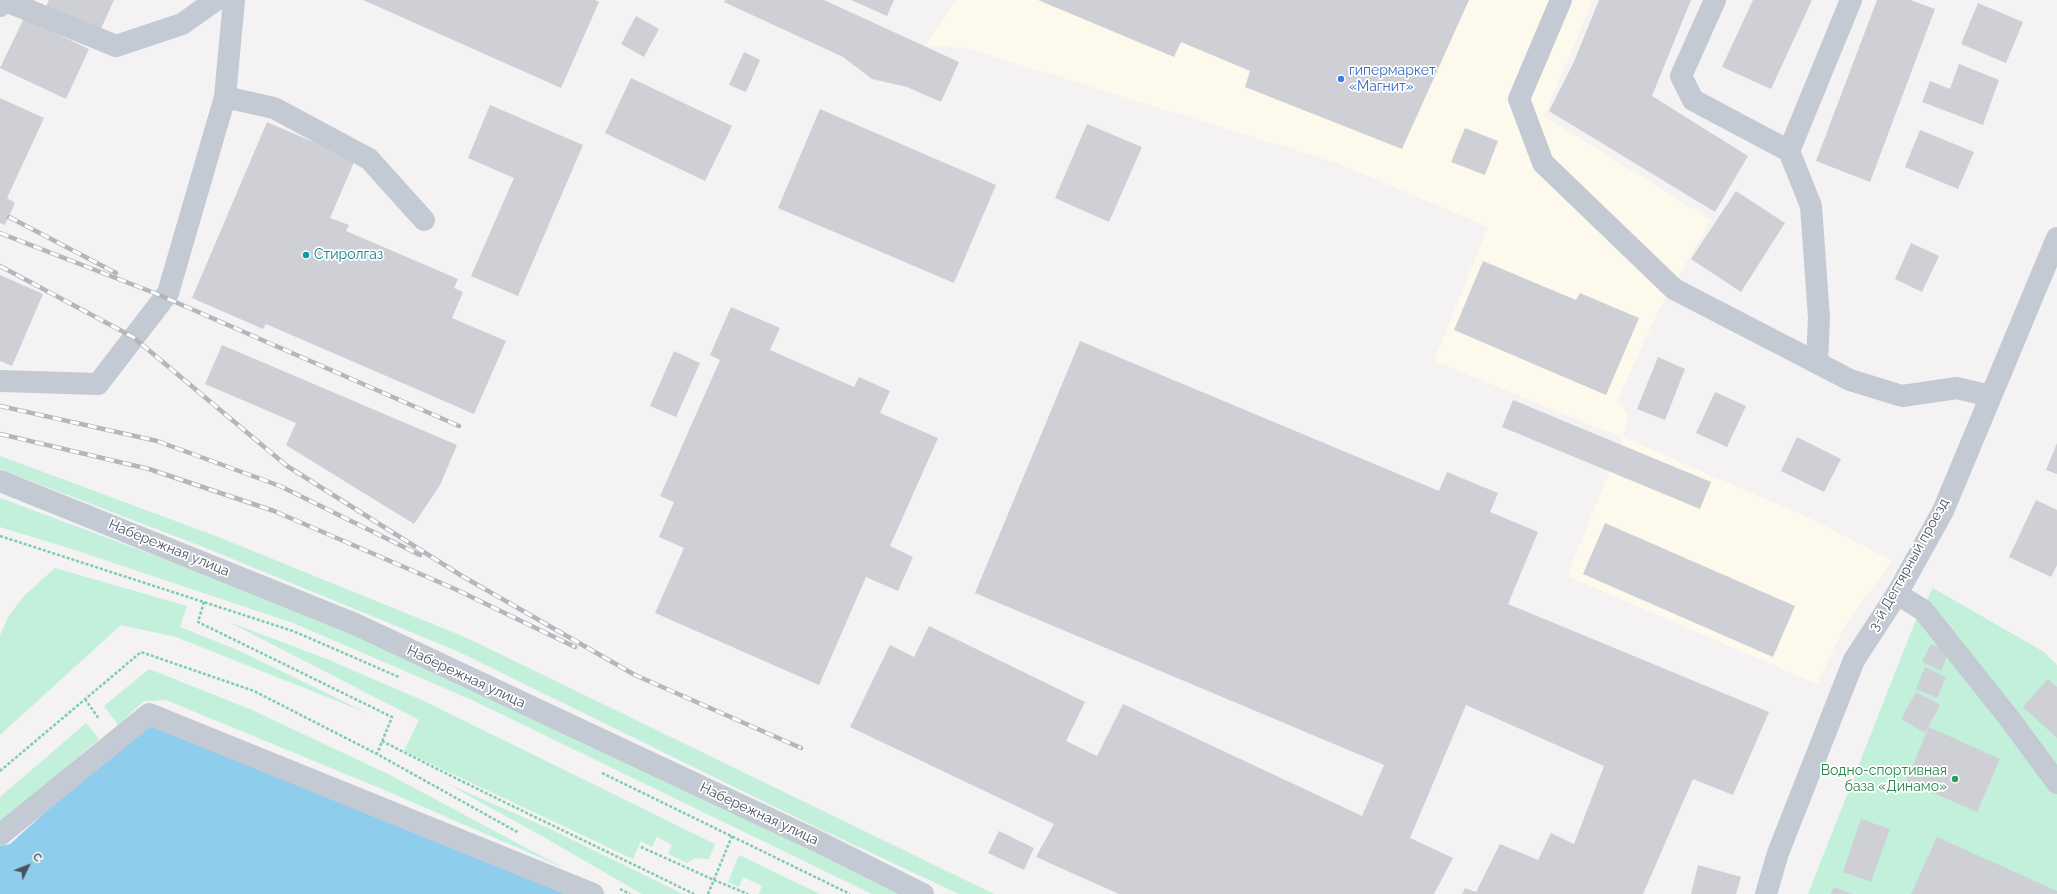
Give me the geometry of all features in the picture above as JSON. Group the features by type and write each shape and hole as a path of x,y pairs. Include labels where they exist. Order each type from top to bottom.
{"street":[{"path":"0,6 6,1 116,46 182,24 216,0"},
{"path":"0,382 98,384 168,292 225,97 234,0"},
{"path":"1561,0 1519,99 1543,163 1674,289 1850,380 1902,396 1957,388 1990,396"},
{"path":"1715,0 1681,76 1693,100 1789,151 1811,206 1819,318 1817,363"},
{"path":"1789,151 1851,0"},
{"path":"225,97 274,108 369,159 424,220"},
{"name":"3-й Дегтярный проезд","path":"1766,894 1778,852 1854,660 1897,594 1942,511 2057,238"},
{"name":"Набережная улица","path":"0,481 355,624 819,842 922,894"},
{"path":"1897,594 1923,610 2009,718 2057,782"},
{"path":"0,835 149,714 593,894"}],"path":[{"path":"0,536 293,630 405,680"},
{"path":"204,602 198,622 392,717 378,754"},
{"path":"382,741 476,790 622,858 694,894"},
{"path":"597,770 850,894"},
{"path":"708,894 732,836"},
{"path":"641,847 748,894"}],"shaded area":[{"path":"956,0 1593,0 1544,116 1711,220 1659,309 1618,399 1628,414 1623,437 1816,521 1892,561 1846,624 1817,684 1567,576 1623,438 1434,361 1488,227 1337,163 966,48 925,46"}],"green space":[{"path":"0,456 216,536 467,638 994,894 959,894 816,827 457,651 211,550 0,469"},
{"path":"0,498 296,608 905,894 872,894 472,700 293,623 72,549 0,527"},
{"path":"55,568 187,606 180,627 240,651 367,713 176,637 121,625 0,735 0,636 8,617 24,596"},
{"name":"Водно-спортивная база «Динамо»","path":"1933,588 2044,652 2057,665 2057,894 1808,894 1915,622"},
{"path":"229,622 327,659 426,702 715,844 709,859 694,858 687,863 668,854 672,845 657,837 652,847 641,841 633,859 404,751 419,720"},
{"path":"149,669 252,710 388,774 562,867 382,789 166,700 144,701 118,725 104,706"},
{"path":"86,723 99,739 2,823 0,823 0,797"},
{"path":"446,783 550,829 683,894 642,894"},
{"path":"739,855 820,894 759,894 762,886 743,877 739,887 728,882"}],"water":[{"path":"165,722 568,894 0,894 0,846 10,844 142,725"}],"building":[{"path":"49,0 114,0 100,31 46,6"},
{"path":"363,0 595,0 599,2 561,88"},
{"path":"725,0 824,0 959,62 941,102 907,87 872,79 843,57 724,2"},
{"path":"851,0 894,0 887,16"},
{"name":"гипермаркет «Магнит»","path":"1038,0 1469,0 1402,149 1245,87 1250,71 1181,42 1174,57"},
{"path":"1599,0 1691,0 1652,96 1748,156 1715,212 1549,111 1573,64"},
{"path":"1753,0 1812,0 1771,89 1722,67"},
{"path":"1877,0 1910,0 1935,9 1870,182 1816,161"},
{"path":"1978,3 2023,22 2006,63 1961,44"},
{"path":"636,16 659,29 644,57 621,44"},
{"path":"24,18 89,49 66,99 0,68"},
{"path":"744,52 760,60 746,92 729,85"},
{"path":"1959,64 1999,80 1983,125 1922,102 1930,81 1950,89"},
{"path":"631,78 732,126 705,181 605,133"},
{"path":"0,98 44,118 7,198 15,203 5,225 0,223"},
{"path":"490,105 583,145 518,296 471,276 514,178 468,158"},
{"path":"820,109 996,185 954,283 778,208"},
{"name":"Стиролгаз","path":"267,122 355,160 330,218 349,225 346,231 458,279 454,288 463,292 452,318 506,341 474,414 266,324 263,329 192,298"},
{"path":"1087,124 1142,147 1109,222 1055,198"},
{"path":"1465,128 1498,141 1485,175 1451,162"},
{"path":"1920,130 1974,152 1958,189 1905,167"},
{"path":"1736,191 1785,223 1741,292 1691,259"},
{"path":"1911,243 1939,256 1922,292 1895,279"},
{"path":"1483,261 1576,300 1580,293 1639,318 1606,395 1454,330"},
{"path":"0,275 43,294 12,366 0,361"},
{"path":"731,307 780,328 770,350 854,387 859,377 890,391 880,413 938,438 890,546 913,557 898,591 866,577 819,685 655,613 684,548 659,537 674,502 660,496 720,360 710,355"},
{"path":"1080,341 1439,491 1447,472 1498,493 1490,512 1538,532 1508,604 1769,712 1733,795 1693,779 1643,894 1462,894 1465,888 1476,892 1500,844 1538,860 1551,833 1574,844 1604,766 1466,705 1410,838 1453,858 1434,894 1119,894 1036,857 1054,824 850,727 890,645 914,657 929,626 1085,702 1066,741 1097,756 1123,704 1362,816 1384,765 975,593"},
{"path":"222,345 457,445 440,485 414,524 286,445 296,423 205,384"},
{"path":"674,351 700,363 676,417 650,406"},
{"path":"1658,357 1685,369 1665,420 1637,409"},
{"path":"1715,392 1746,406 1727,447 1696,433"},
{"path":"1513,400 1711,482 1700,509 1502,427"},
{"path":"1797,437 1841,459 1824,492 1781,471"},
{"path":"2057,443 2057,474 2046,470"},
{"path":"2036,500 2057,510 2057,565 2051,577 2009,557"},
{"path":"1605,523 1795,606 1773,657 1583,574"},
{"path":"1931,644 1949,652 1941,671 1922,662"},
{"path":"1925,667 1946,677 1937,698 1916,689"},
{"path":"2048,679 2057,687 2057,738 2023,707"},
{"path":"1916,692 1940,705 1925,733 1901,719"},
{"path":"1929,727 2000,759 1977,812 1906,781"},
{"path":"1861,819 1890,829 1871,882 1843,872"},
{"path":"999,831 1034,848 1024,870 988,853"},
{"path":"1937,837 2057,891 2057,894 1911,894"},
{"path":"1698,865 1741,877 1736,894 1691,894"},
{"path":"1833,887 1853,894 1831,894"}],"railway":[{"path":"9,217 116,273"},
{"path":"0,233 157,294 459,426"},
{"path":"0,266 133,337 287,466 462,576 635,675 801,748"},
{"path":"0,406 157,441 280,486 420,555"},
{"path":"0,434 149,469 274,511 455,589 575,647"}],"place":[{"name":"гипермаркет «Магнит»","path":"1341,79"},
{"name":"Стиролгаз","path":"306,255"},
{"name":"Водно-спортивная база «Динамо»","path":"1955,779"}]}
